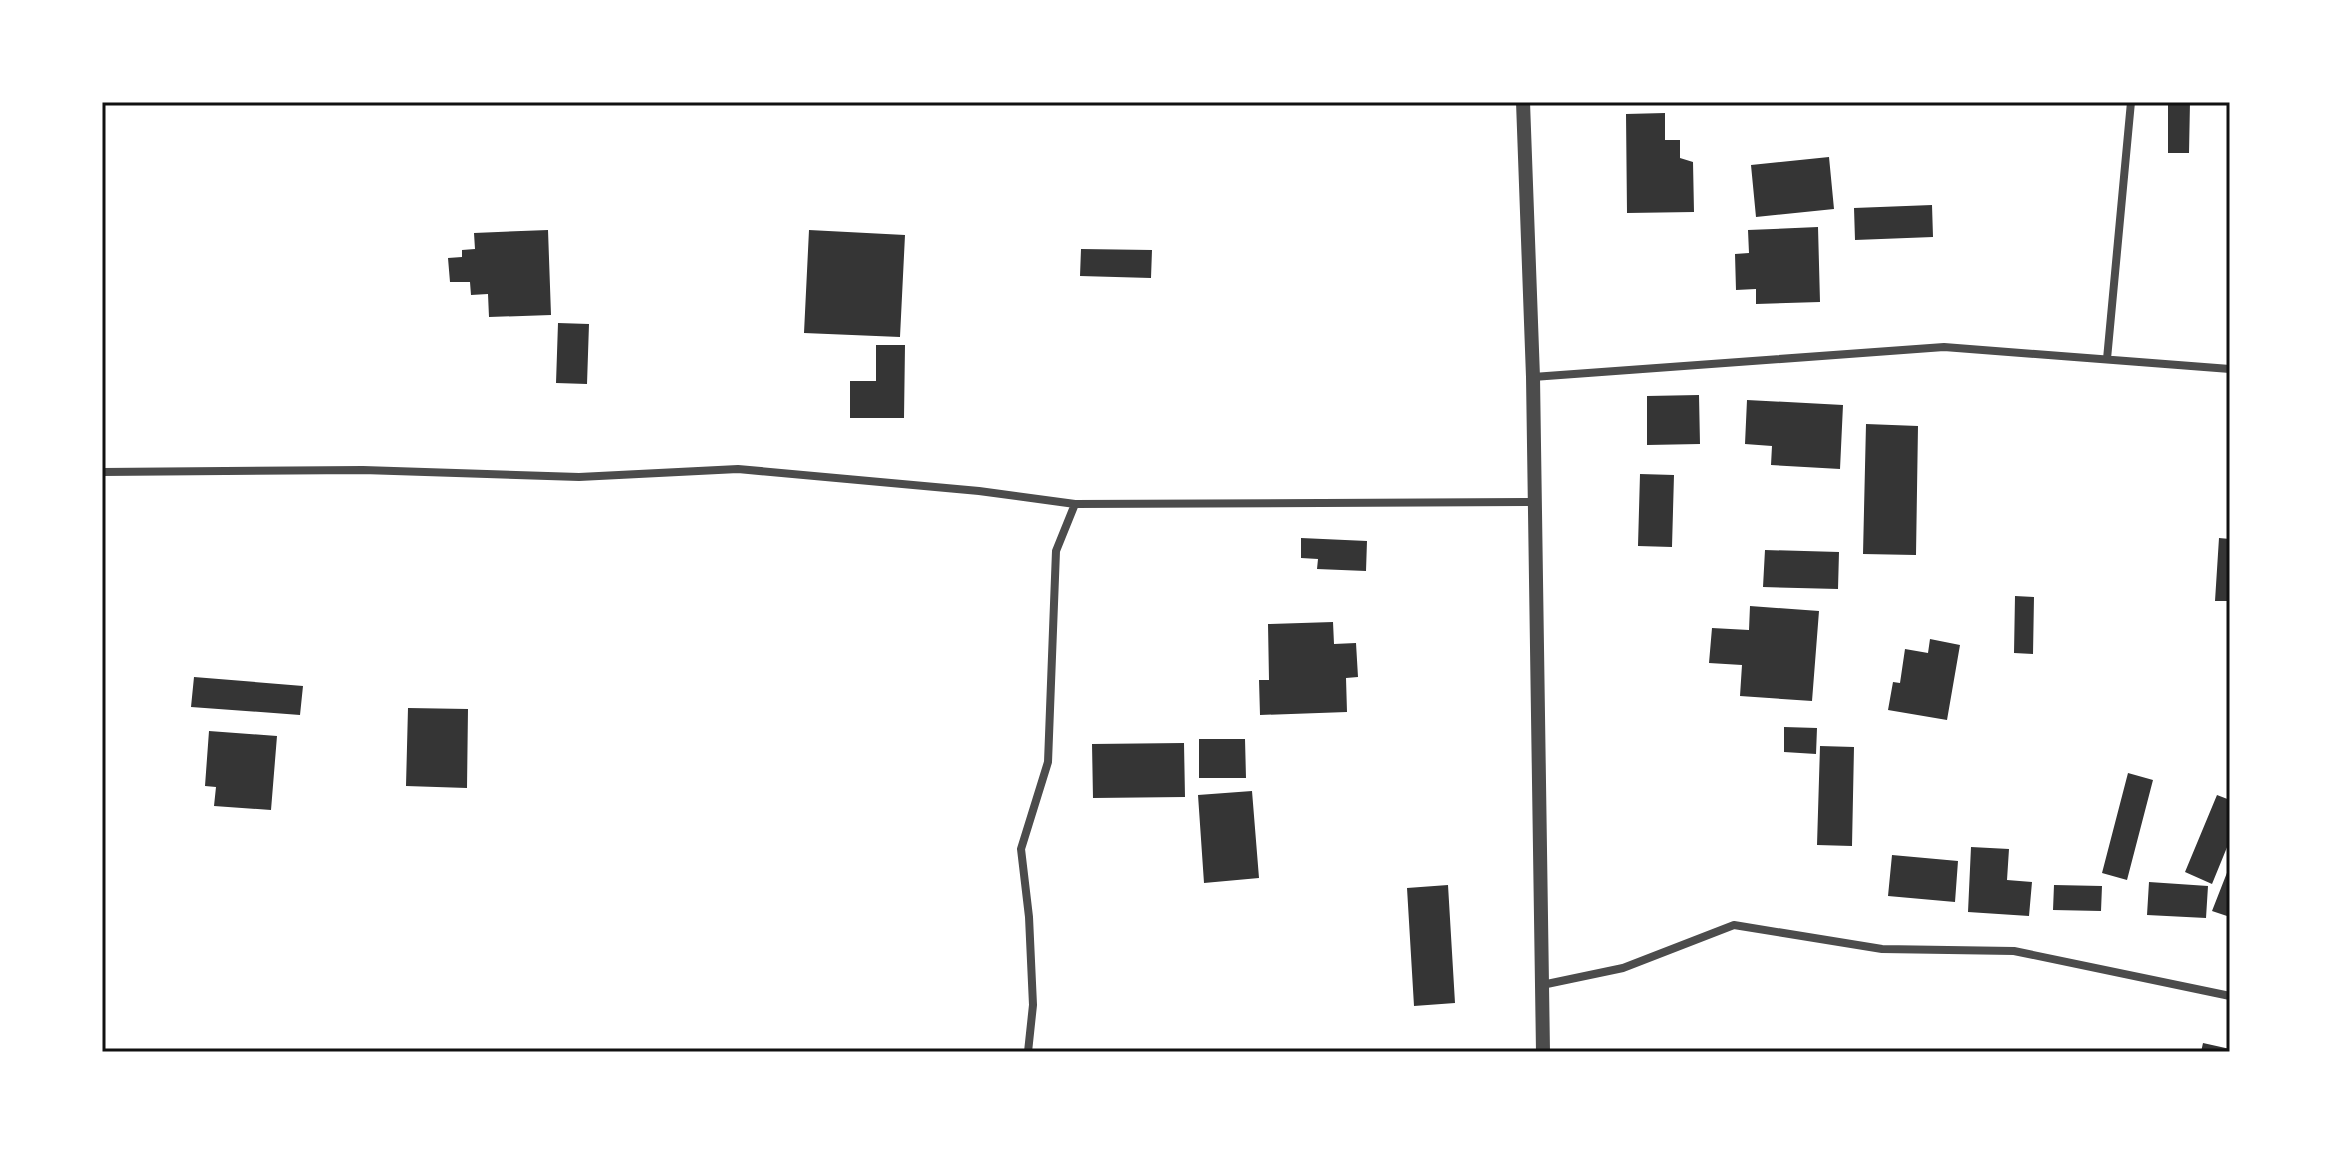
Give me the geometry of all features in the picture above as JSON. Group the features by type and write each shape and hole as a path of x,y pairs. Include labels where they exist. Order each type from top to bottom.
{"street":[{"path":"1523,102 1533,377 1543,1052"},
{"path":"2107,359 2131,102"},
{"path":"1533,377 1944,347 2230,369"},
{"path":"102,472 363,470 579,477 738,469 979,491 1075,504 1535,502"},
{"path":"1028,1052 1033,1005 1029,917 1021,849 1048,762 1056,551 1075,504"},
{"path":"1542,985 1623,968 1734,925 1882,949 2014,951 2230,996"}],"building":[{"path":"2168,102 2190,102 2189,153 2168,153"},
{"path":"1665,113 1665,140 1680,140 1680,158 1693,162 1694,212 1627,213 1626,114"},
{"path":"1829,157 1834,209 1756,217 1751,165"},
{"path":"1932,205 1933,237 1855,240 1854,208"},
{"path":"1818,227 1820,302 1756,304 1756,289 1736,290 1735,254 1749,253 1748,230"},
{"path":"548,230 551,315 489,317 488,294 471,295 470,282 450,282 448,258 462,257 462,250 475,249 474,233"},
{"path":"809,230 905,235 900,337 804,333"},
{"path":"1081,249 1152,250 1151,278 1080,276"},
{"path":"558,323 589,324 587,384 556,383"},
{"path":"876,345 905,345 904,418 850,418 850,381 876,381"},
{"path":"1699,395 1700,444 1647,445 1647,396"},
{"path":"1747,400 1843,405 1840,469 1771,465 1772,446 1745,444"},
{"path":"1866,424 1918,426 1916,555 1863,554"},
{"path":"1640,474 1674,475 1672,547 1638,546"},
{"path":"1301,538 1367,541 1366,571 1317,569 1318,559 1301,558"},
{"path":"2219,538 2230,539 2230,601 2215,601"},
{"path":"1765,550 1839,552 1838,589 1763,587"},
{"path":"2015,596 2034,597 2033,654 2014,653"},
{"path":"1750,606 1819,611 1812,701 1740,696 1742,665 1709,663 1712,628 1749,630"},
{"path":"1333,622 1334,644 1356,643 1358,677 1346,678 1347,712 1260,715 1259,680 1269,680 1268,624"},
{"path":"1930,639 1960,645 1947,720 1888,710 1893,682 1900,683 1905,649 1928,653"},
{"path":"194,677 303,686 300,715 191,707"},
{"path":"408,708 468,709 467,788 406,786"},
{"path":"1784,727 1817,728 1816,754 1784,752"},
{"path":"209,731 277,736 271,810 214,806 216,787 205,786"},
{"path":"1199,739 1245,739 1246,778 1199,778"},
{"path":"1184,743 1185,797 1093,798 1092,744"},
{"path":"1820,746 1854,747 1852,846 1817,845"},
{"path":"2128,773 2153,780 2127,880 2102,873"},
{"path":"1252,791 1259,878 1204,883 1198,795"},
{"path":"2217,795 2230,800 2230,840 2212,884 2185,872"},
{"path":"1971,847 2009,849 2007,880 2032,882 2029,916 1968,912"},
{"path":"1892,855 1958,861 1955,902 1888,896"},
{"path":"2230,865 2230,917 2212,911"},
{"path":"2149,882 2208,886 2206,918 2147,915"},
{"path":"1448,885 1455,1003 1414,1006 1407,888"},
{"path":"2054,885 2102,886 2101,911 2053,910"},
{"path":"2203,1043 2230,1049 2230,1052 2201,1052"}]}
